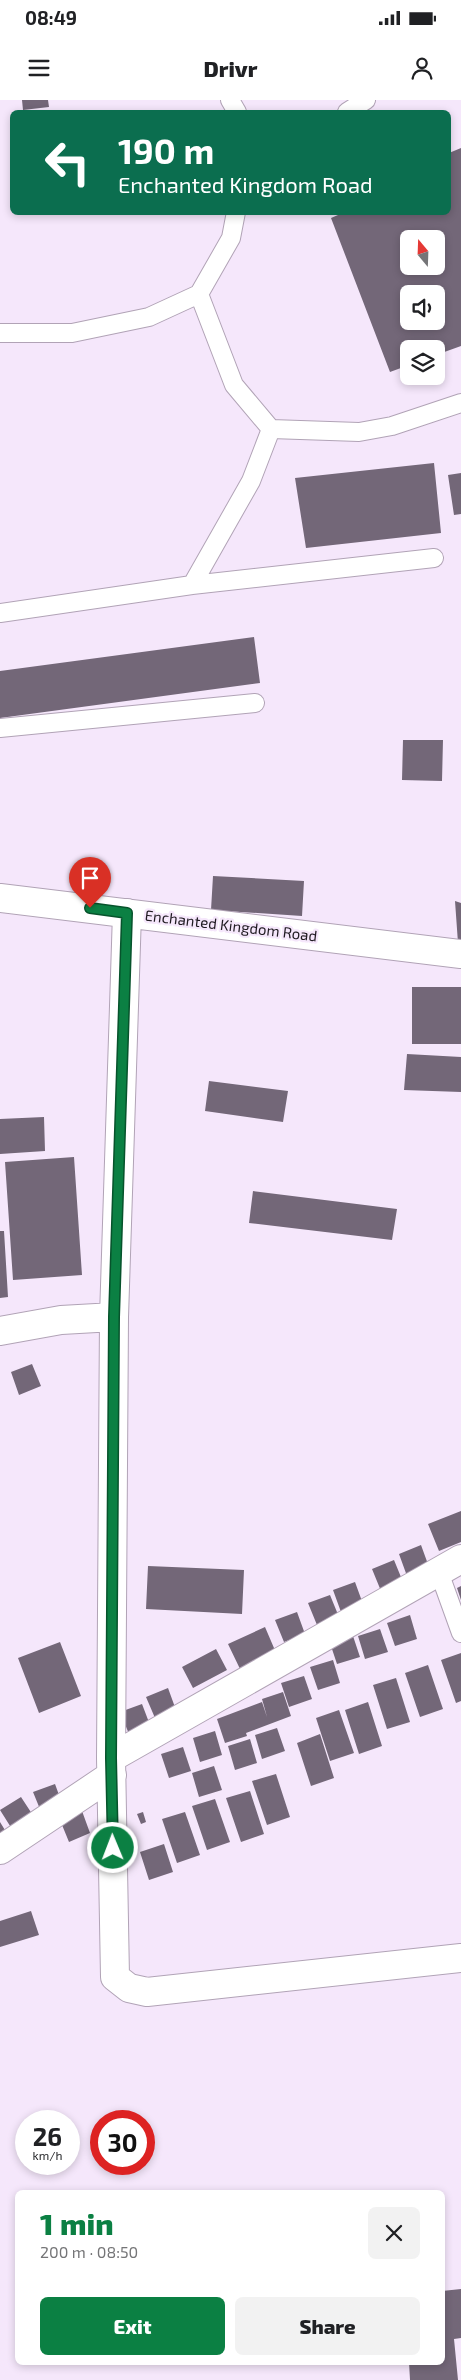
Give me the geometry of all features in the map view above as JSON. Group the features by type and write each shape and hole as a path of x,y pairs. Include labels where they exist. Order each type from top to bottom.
{"street":[{"name":"Enchanted Kingdom Road","path":"0,898 461,954"},
{"path":"127,913 114,1317 112,1767 115,1977 128,1988 147,1992 461,1958"},
{"path":"0,1331 61,1320 114,1317"},
{"path":"0,1850 112,1767 450,1565"}],"lane":[{"path":"350,110 366,100"},
{"path":"0,333 81,331 149,317 199,294 231,238 235,215"},
{"path":"199,294 234,385 271,430 359,432 392,426 461,403"},
{"path":"192,585 251,481 271,430"},
{"path":"0,613 192,585 434,558"},
{"path":"0,728 254,704"},
{"path":"450,1565 461,1633"}],"building":[{"path":"22,100 48,100 49,107 23,110"},
{"path":"461,148 461,346 445,352 445,340 400,340 400,368 390,372 331,218 338,215 451,215 451,152"},
{"path":"434,463 441,533 306,548 295,478"},
{"path":"461,473 461,514 454,515 448,475"},
{"path":"254,637 260,683 0,718 0,671"},
{"path":"403,740 443,740 442,781 402,780"},
{"path":"213,876 304,881 302,916 211,910"},
{"path":"455,901 461,903 461,943 458,943"},
{"path":"412,987 461,987 461,1044 412,1044"},
{"path":"407,1054 461,1057 461,1092 404,1090"},
{"path":"209,1081 288,1091 283,1122 205,1111"},
{"path":"44,1117 45,1151 0,1154 0,1119"},
{"path":"74,1157 82,1275 13,1280 5,1162"},
{"path":"253,1191 397,1209 392,1240 249,1223"},
{"path":"0,1231 4,1231 8,1297 0,1298"},
{"path":"32,1364 41,1386 19,1395 11,1372"},
{"path":"461,1511 461,1542 439,1551 428,1524"},
{"path":"421,1545 429,1567 407,1576 399,1554"},
{"path":"394,1560 403,1582 381,1591 372,1569"},
{"path":"148,1566 244,1570 242,1614 146,1609"},
{"path":"355,1582 363,1604 341,1612 333,1590"},
{"path":"461,1586 461,1600 457,1588"},
{"path":"330,1595 339,1617 317,1625 308,1603"},
{"path":"297,1612 305,1634 284,1642 275,1620"},
{"path":"410,1615 417,1639 395,1646 387,1623"},
{"path":"265,1627 277,1655 241,1671 228,1644"},
{"path":"380,1629 388,1652 365,1659 358,1636"},
{"path":"352,1633 360,1657 337,1664 329,1640"},
{"path":"60,1642 81,1696 39,1713 18,1658"},
{"path":"216,1649 227,1670 193,1688 182,1667"},
{"path":"461,1653 461,1701 456,1703 441,1660"},
{"path":"333,1660 340,1683 318,1690 310,1667"},
{"path":"428,1665 443,1709 420,1717 405,1673"},
{"path":"304,1676 312,1699 289,1707 281,1683"},
{"path":"396,1678 410,1722 387,1729 373,1685"},
{"path":"168,1688 176,1710 155,1718 146,1697"},
{"path":"283,1692 291,1716 246,1733 247,1736 225,1743 217,1719 262,1702 267,1717 262,1699"},
{"path":"368,1702 382,1746 359,1754 345,1710"},
{"path":"142,1704 150,1725 129,1734 120,1712"},
{"path":"339,1710 354,1753 330,1761 316,1718"},
{"path":"277,1728 285,1751 262,1759 255,1735"},
{"path":"215,1731 222,1755 200,1762 193,1738"},
{"path":"320,1734 334,1778 311,1786 297,1743"},
{"path":"250,1739 257,1763 235,1770 228,1746"},
{"path":"183,1747 191,1771 169,1778 161,1754"},
{"path":"214,1766 222,1790 199,1797 192,1773"},
{"path":"276,1774 290,1817 267,1825 252,1781"},
{"path":"55,1784 63,1806 42,1814 33,1792"},
{"path":"250,1791 264,1834 241,1842 226,1798"},
{"path":"21,1797 38,1823 17,1837 0,1810"},
{"path":"215,1799 230,1842 207,1850 192,1806"},
{"path":"82,1811 90,1833 69,1842 60,1820"},
{"path":"143,1812 146,1822 141,1824 137,1814"},
{"path":"185,1812 200,1855 177,1863 162,1819"},
{"path":"0,1822 11,1840 0,1847"},
{"path":"164,1844 173,1872 149,1880 140,1852"},
{"path":"31,1911 39,1935 0,1947 0,1921"},
{"path":"461,2289 461,2338 454,2339 458,2380 410,2380 409,2365 445,2365 445,2291"}],"route":[{"path":"90,908 127,913 114,1317 111,1758 113,1848"}]}
